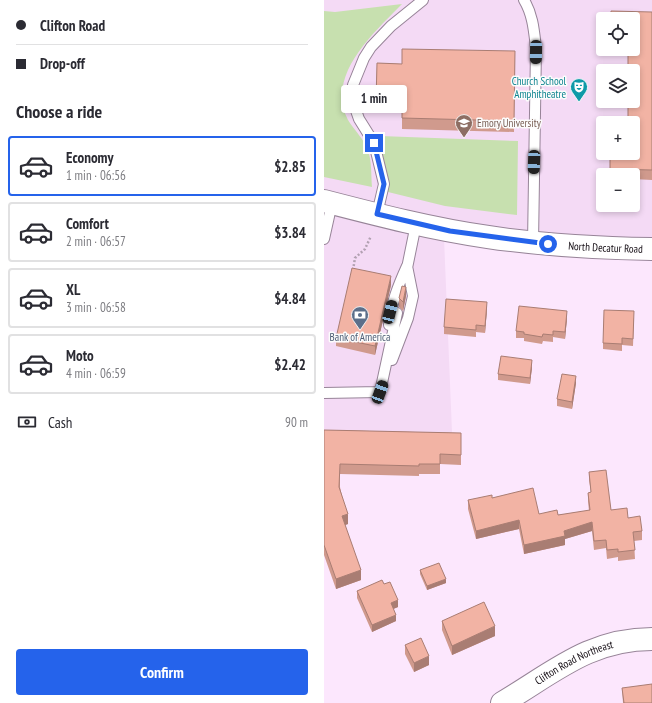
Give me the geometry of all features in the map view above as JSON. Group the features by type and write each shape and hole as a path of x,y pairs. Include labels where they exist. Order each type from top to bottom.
{"main road":[{"path":"328,202 416,224 480,236 532,243 652,249"},
{"name":"Clifton Road Northeast","path":"502,703 557,667 587,651 624,640 652,639"}],"lane":[{"path":"377,214 384,184 374,143 359,119 352,99 353,85 364,58 371,47 391,26 423,0"},
{"path":"524,0 529,9 534,25 536,48 532,243"},
{"path":"324,239 328,202"},
{"path":"401,294 416,224"},
{"path":"388,358 390,312 395,293 407,266"},
{"path":"380,392 408,318 413,296 407,266"},
{"path":"380,392 397,313"},
{"path":"324,392 380,392"}],"path":[{"path":"352,273 355,258 369,243 371,236"}],"shaded area":[{"name":"Emory University","path":"324,0 652,0 652,249 579,246 324,201"},
{"path":"324,206 444,238 452,432 324,476"}],"green space":[{"path":"402,4 379,28 356,56 348,71 343,87 343,103 348,120 367,147 371,164 372,187 324,177 324,11 335,12"},
{"path":"380,136 518,141 517,215 445,206 388,192"}],"building":[{"path":"611,11 652,12 652,170 640,170 640,168 610,168 610,160 640,160 640,116 628,116 628,108 640,108 640,64 628,64 628,56 640,56 640,12"},
{"path":"402,49 515,51 514,121 402,118 402,102 376,101 377,63 402,64"},
{"name":"Bank of America","path":"352,268 391,276 375,346 336,338"},
{"path":"402,286 406,287 403,302 399,298"},
{"path":"446,299 487,302 485,326 476,325 476,330 444,327"},
{"path":"519,306 567,311 565,332 553,331 553,335 543,334 542,337 516,331"},
{"path":"604,310 634,311 633,339 622,338 622,344 603,343"},
{"path":"501,356 532,360 530,378 498,374"},
{"path":"562,374 576,376 572,402 557,399"},
{"path":"324,430 461,433 461,455 440,454 440,464 419,464 419,466 340,464 339,487 348,514 342,516 361,570 336,579 324,545"},
{"path":"606,470 611,510 627,508 628,518 640,516 642,531 633,532 635,550 618,552 618,549 607,550 606,540 594,541 592,522 564,531 565,536 524,545 519,520 476,531 468,500 492,495 492,498 533,488 539,514 557,510 558,515 590,510 588,493 591,492 589,472"},
{"path":"439,563 446,579 427,586 420,570"},
{"path":"382,580 384,584 390,582 398,600 391,603 396,615 372,625 357,591"},
{"path":"484,602 495,626 452,646 442,621"},
{"path":"421,638 429,656 414,663 405,645"},
{"path":"652,684 652,703 624,703 622,688"}],"place":[{"name":"Church School Amphitheatre","path":"579,102"},
{"name":"Emory University","path":"464,138"},
{"name":"Bank of America","path":"360,330"}],"route":[{"path":"374,143 384,184 377,214 450,231 548,244"}]}
